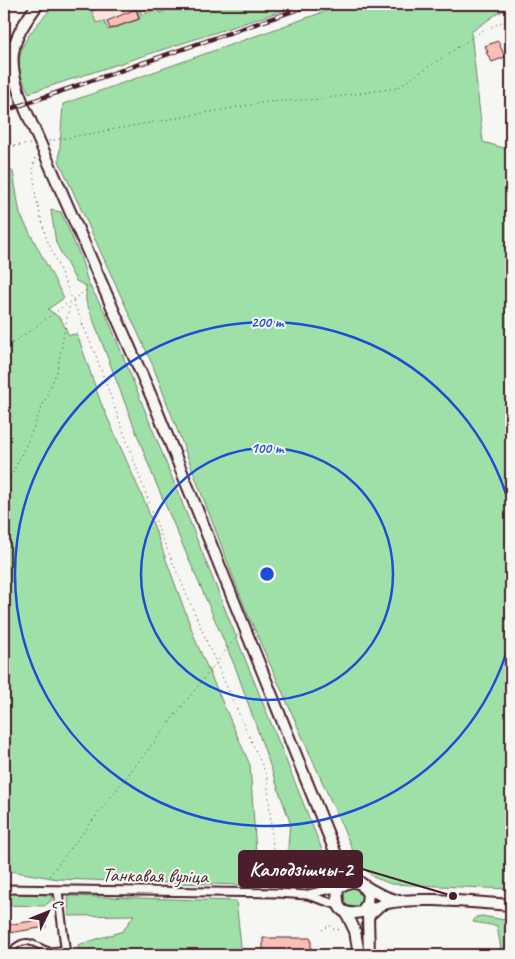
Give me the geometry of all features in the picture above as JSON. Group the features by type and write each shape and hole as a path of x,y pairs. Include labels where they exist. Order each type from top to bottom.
{"main road":[{"path":"38,4 25,22 14,43 11,62 13,75 39,142 152,398 243,628 336,854 340,872 336,896 338,905 346,912 355,931 359,955"},
{"path":"336,854 349,874 361,884 379,895 399,901"},
{"path":"339,887 352,881 361,884 368,894 367,903 363,910 369,955"},
{"path":"346,912 358,913 399,901 511,905"},
{"path":"369,955 368,916 381,905"}],"street":[{"path":"4,46 14,43"},
{"name":"Танкавая вуліца","path":"306,895 339,887"},
{"name":"Танкавая вуліца","path":"4,889 277,893 306,895 338,905"},
{"path":"58,891 66,952"}],"lane":[{"path":"144,4 144,6 152,4"},
{"path":"12,955 15,947 26,942 34,943 46,953 66,952"}],"path":[{"path":"4,144 13,146 39,142 266,102 322,99 397,88 482,31 511,18"},
{"path":"39,142 33,169 36,198 46,237 74,300 160,533 216,665 267,776 277,893"},
{"path":"4,349 101,280"},
{"path":"4,491 27,443 57,371 70,302"},
{"path":"49,876 216,665 243,628"},
{"path":"322,930 330,925 332,929 349,931"}],"shaded area":[{"path":"75,4 209,4 125,40 100,29"}],"green space":[{"path":"56,4 99,4 103,7 92,11 96,23 104,21 108,30 140,19 137,8 139,7 142,15 158,8 160,13 167,10 166,5 174,4 176,8 186,4 303,4 29,93 20,71 19,61 21,52 30,34"},
{"path":"346,4 511,4 511,8 498,13 471,32 483,142 511,150 511,889 391,884 373,877 358,862 245,608 153,366 59,161 63,104"},
{"path":"4,163 13,172 20,214 64,298 48,309 61,319 69,335 77,334 101,403 146,505 197,644 250,765 257,867 268,877 270,886 58,879 4,870"},
{"path":"51,210 61,212 81,258 88,283 106,314 329,867 322,878 304,882 286,872 290,822 236,669 153,476 86,301 86,286 76,281 56,243"},
{"path":"352,888 359,891 362,898 359,905 352,908 345,905 342,898 345,891"},
{"path":"4,893 52,895 51,901 44,906 4,905"},
{"path":"68,896 236,901 242,955 152,955 133,952 111,955 79,955 78,945 123,931 134,915 69,916"},
{"path":"482,916 511,921 511,955 502,955 497,926 473,922 476,917"}],"building":[{"path":"136,9 139,19 110,29 107,21"},
{"path":"498,41 505,57 492,62 485,46"},
{"path":"45,919 46,927 9,933 7,925"},
{"path":"263,938 311,938 311,955 263,955"}],"railway":[{"path":"4,111 313,4"}],"place":[{"name":"Калодзішчы-2","path":"453,896"}]}
